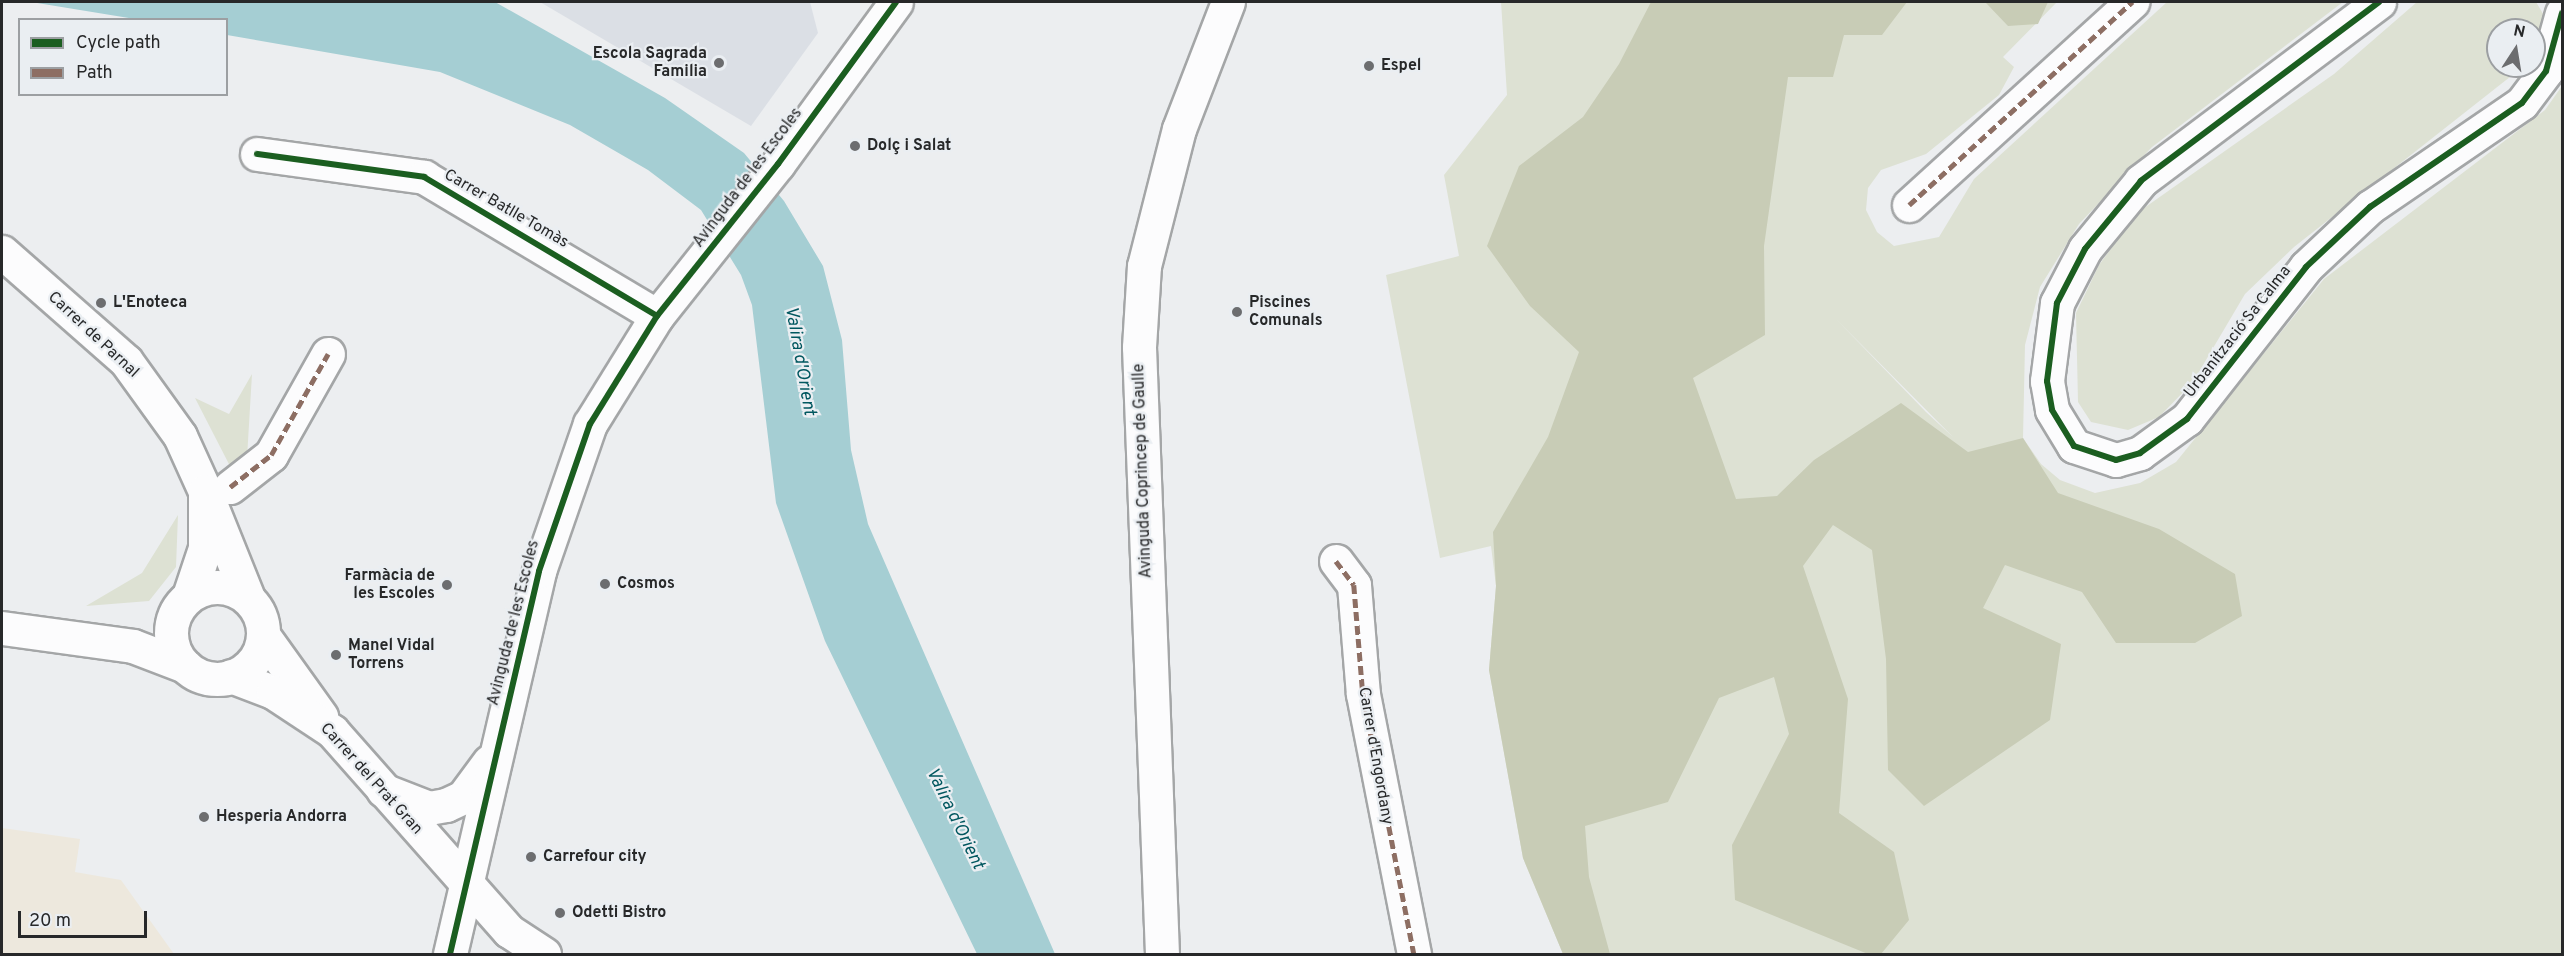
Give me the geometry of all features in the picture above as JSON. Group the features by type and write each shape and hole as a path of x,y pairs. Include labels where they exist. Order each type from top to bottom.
{"street":[{"name":"Avinguda de les Escoles","path":"451,946 539,571 568,480 590,424 657,316 778,164 896,2"},
{"name":"Avinguda Coprincep de Gaulle","path":"1162,954 1139,347 1144,266 1179,129 1228,2"},
{"path":"1909,205 2132,2"},
{"name":"Urbanització Sa Calma","path":"2379,2 2141,181 2085,249 2057,303 2047,381 2052,410 2074,446 2116,460 2140,453 2187,418 2306,267 2370,207 2522,104 2546,71 2562,13"},
{"name":"Carrer Batlle Tomàs","path":"257,154 424,177 657,316"},
{"name":"Carrer de Parnal","path":"2,252 126,361 218,489 248,598"},
{"path":"185,666 171,638 205,548 218,489 271,455 328,354"},
{"name":"Carrer d'Engordany","path":"1336,561 1354,585 1363,694 1414,954"},
{"path":"90,639 128,639 219,587 248,598 258,611 262,635 332,731"},
{"path":"2,628 90,639 158,653 207,678 231,676 253,661 262,635"},
{"name":"Carrer del Prat Gran","path":"231,676 273,692 332,731 465,884 509,931 544,954"},
{"path":"383,790 429,808 464,797 490,760 503,727"},
{"path":"427,840 452,888 451,946"}],"shaded area":[{"name":"Escola Sagrada Familia","path":"540,2 810,2 818,33 751,126"},
{"path":"1501,2 2057,2 2003,57 2014,67 1999,95 1926,154 1881,170 1868,188 1866,210 1877,232 1894,246 1939,237 1974,179 2167,2 2343,2 2152,147 2079,224 2040,287 2025,345 2023,438 2041,464 2060,480 2095,493 2140,483 2176,462 2324,279 2545,110 2562,86 2562,954 1563,954 1523,858 1489,670 1496,586 1491,546 1440,558 1386,275 1459,256 1444,175 1507,95","holes":["1836,319 1953,437 1926,412"]},
{"path":"2417,2 2536,2 2545,17 2486,18 2486,78 2509,78 2294,247 2245,294 2193,382 2159,417 2128,430 2091,422 2078,402 2076,313 2099,265 2137,213 2334,74"},
{"path":"252,374 247,458 232,470 195,398 229,414"},
{"path":"178,515 176,567 149,601 86,606 142,573"},
{"path":"2,828 80,839 75,872 121,880 174,954 2,954"}],"green space":[{"path":"1651,2 1907,2 1882,35 1844,35 1833,77 1788,77 1764,246 1765,335 1693,378 1736,499 1777,496 1814,460 1901,403 1968,452 2023,438 2058,493 2159,529 2235,574 2242,616 2195,643 2116,643 2082,592 2005,565 1983,608 2061,644 2050,720 1924,806 1888,770 1886,659 1872,550 1833,525 1803,566 1848,699 1839,813 1894,852 1909,920 1881,954 1868,954 1735,900 1732,845 1789,734 1774,677 1719,698 1668,802 1585,826 1589,877 1610,954 1563,954 1523,858 1489,670 1496,586 1493,532 1548,437 1579,352 1530,306 1487,246 1519,166 1583,117 1619,64"},
{"path":"2048,2 2038,24 2008,26 1986,3"}],"water":[{"name":"Valira d'Orient","path":"31,2 495,2 665,98 744,153 784,201 823,266 842,340 851,450 868,524 1055,954 977,954 825,641 776,503 752,305 741,275 701,210 648,170 570,125 440,72 228,35 228,18 129,18"}],"marked path":[{"path":"1909,205 2132,2"},
{"path":"230,487 271,455 328,354"},
{"path":"1336,561 1354,585 1363,694 1414,954"}],"cycle path":[{"path":"450,954 539,571 590,424 657,316 778,164 896,2"},
{"path":"2379,2 2141,181 2085,249 2057,303 2047,381 2052,410 2074,446 2116,460 2140,453 2187,419 2306,267 2370,207 2522,103 2546,71 2562,13"},
{"path":"257,154 424,177 657,316"}],"place":[{"name":"Escola Sagrada Familia","path":"719,63"},
{"name":"Espel","path":"1369,66"},
{"name":"Dolç i Salat","path":"855,146"},
{"name":"L'Enoteca","path":"101,303"},
{"name":"Piscines Comunals","path":"1237,312"},
{"name":"Cosmos","path":"605,584"},
{"name":"Farmàcia de les Escoles","path":"447,585"},
{"name":"Manel Vidal Torrens","path":"336,655"},
{"name":"Hesperia Andorra","path":"204,817"},
{"name":"Carrefour city","path":"531,857"},
{"name":"Odetti Bistro","path":"560,913"}]}
